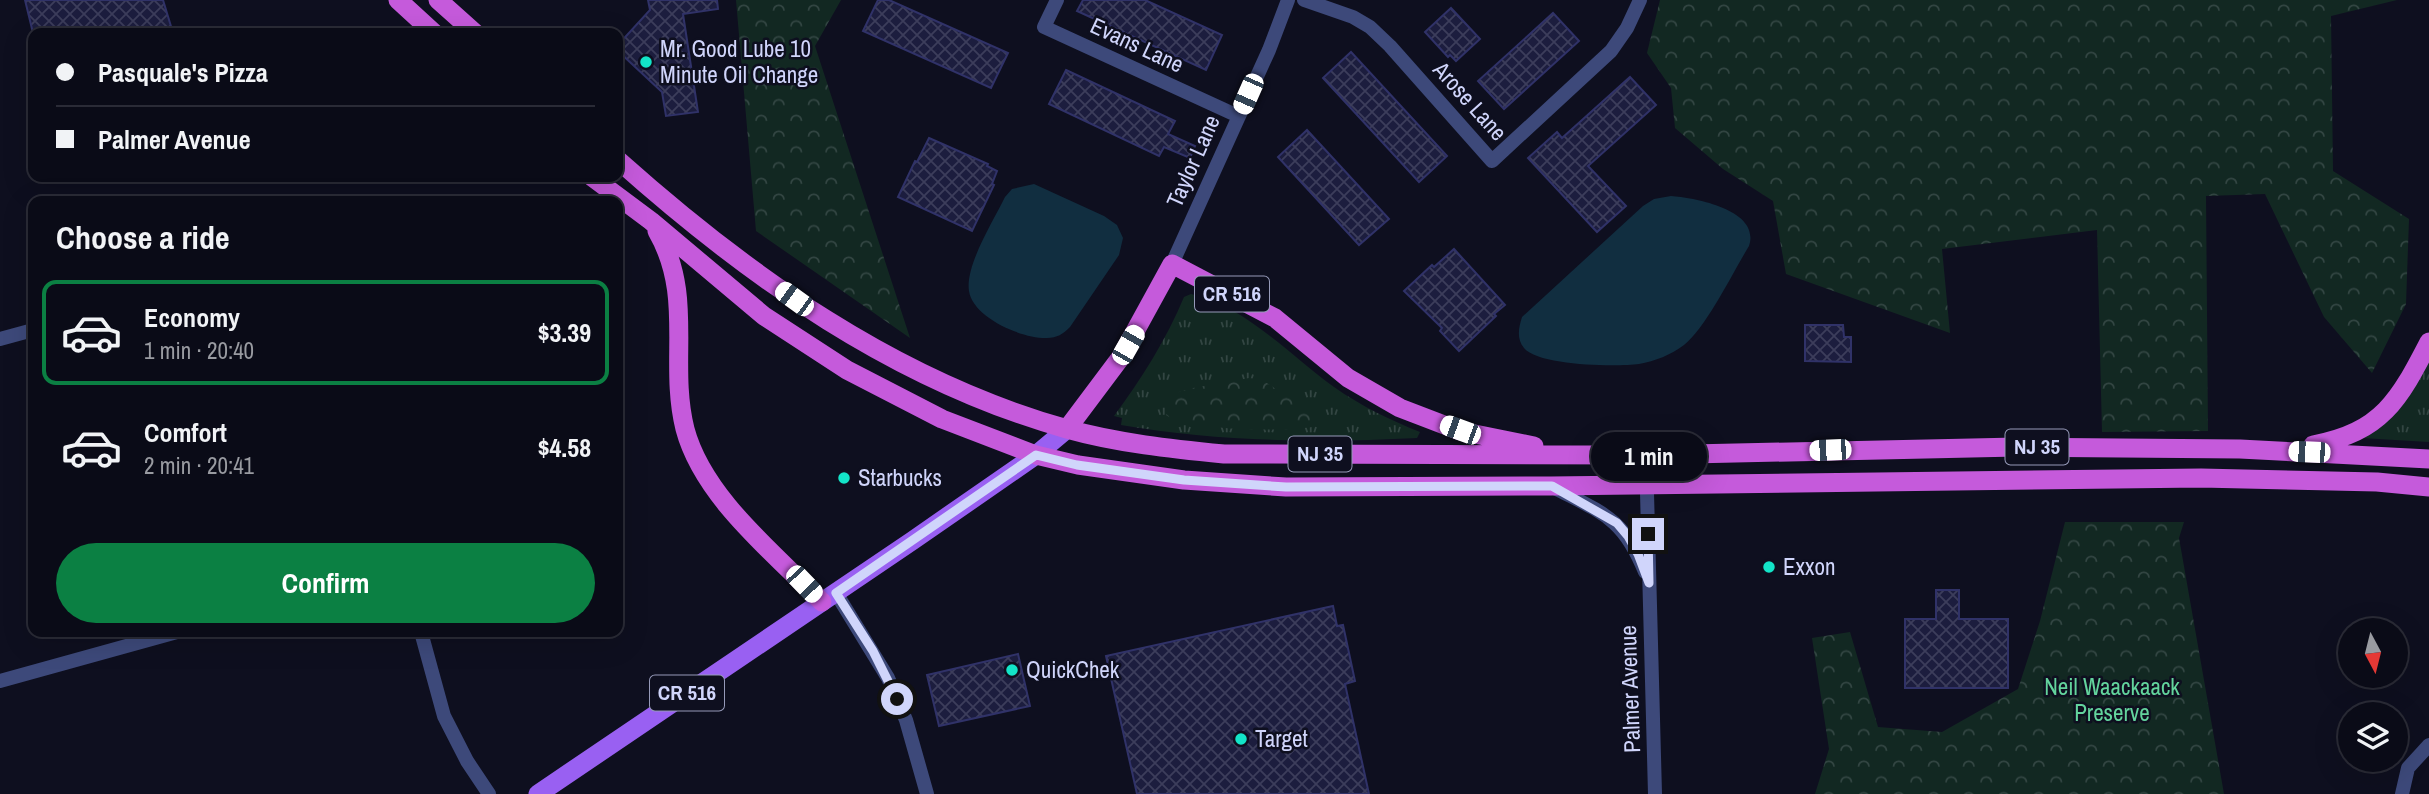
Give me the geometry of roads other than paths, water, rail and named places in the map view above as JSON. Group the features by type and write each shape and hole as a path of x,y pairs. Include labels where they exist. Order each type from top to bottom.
{"highway":[{"path":"398,0 429,28"},
{"path":"438,0 469,28"},
{"name":"NJ 35","path":"623,164 737,258 835,326 878,351 982,399 1067,429 1173,449 1224,454 1646,456 2014,447 2284,451 2429,459"},
{"name":"NJ 35","path":"599,182 617,196"},
{"name":"NJ 35","path":"623,200 764,316 847,370 942,419 1036,455 1077,465 1184,480 1286,487 2200,478 2377,482 2429,487"},
{"path":"651,221 672,261 677,282 682,414 694,454 719,495 829,597"},
{"name":"CR 516","path":"1067,429 1121,357 1171,264 1275,318 1348,378 1400,408 1460,430 1576,455"},
{"path":"2284,451 2336,441 2373,422 2406,388 2429,342"}],"main road":[{"name":"CR 516","path":"550,790 1036,455 1067,429"}],"street":[{"name":"Evans Lane","path":"1057,0 1044,27 1238,116"},
{"name":"Taylor Lane","path":"1171,264 1288,0"},
{"name":"Arose Lane","path":"1304,0 1370,27 1492,161 1611,51 1627,28 1640,0"},
{"path":"0,339 28,331"},
{"name":"Palmer Avenue","path":"1646,456 1655,794"},
{"name":"Palmer Avenue","path":"1552,486 1617,523 1638,554 1649,583"},
{"path":"829,597 888,678 909,730 927,794"},
{"path":"0,681 159,637"},
{"path":"422,637 444,716 467,761 489,794"},
{"path":"2402,794 2408,768 2429,745"}],"water":[{"path":"1034,184 1104,216 1117,225 1123,238 1119,255 1070,327 1051,338 1025,335 1000,325 980,310 969,291 971,269 1005,197 1012,189"},
{"path":"1671,196 1724,208 1745,223 1750,234 1749,246 1710,313 1692,337 1679,349 1663,357 1628,365 1561,362 1545,359 1524,348 1519,336 1522,317 1643,206 1654,199"}],"place":[{"name":"Mr. Good Lube 10 Minute Oil Change","path":"646,62"},
{"name":"Starbucks","path":"844,478"},
{"name":"Exxon","path":"1769,567"},
{"name":"QuickChek","path":"1012,670"},
{"name":"Target","path":"1241,739"}],"park label":[{"name":"Neil Waackaack Preserve","path":"2112,700"}]}
